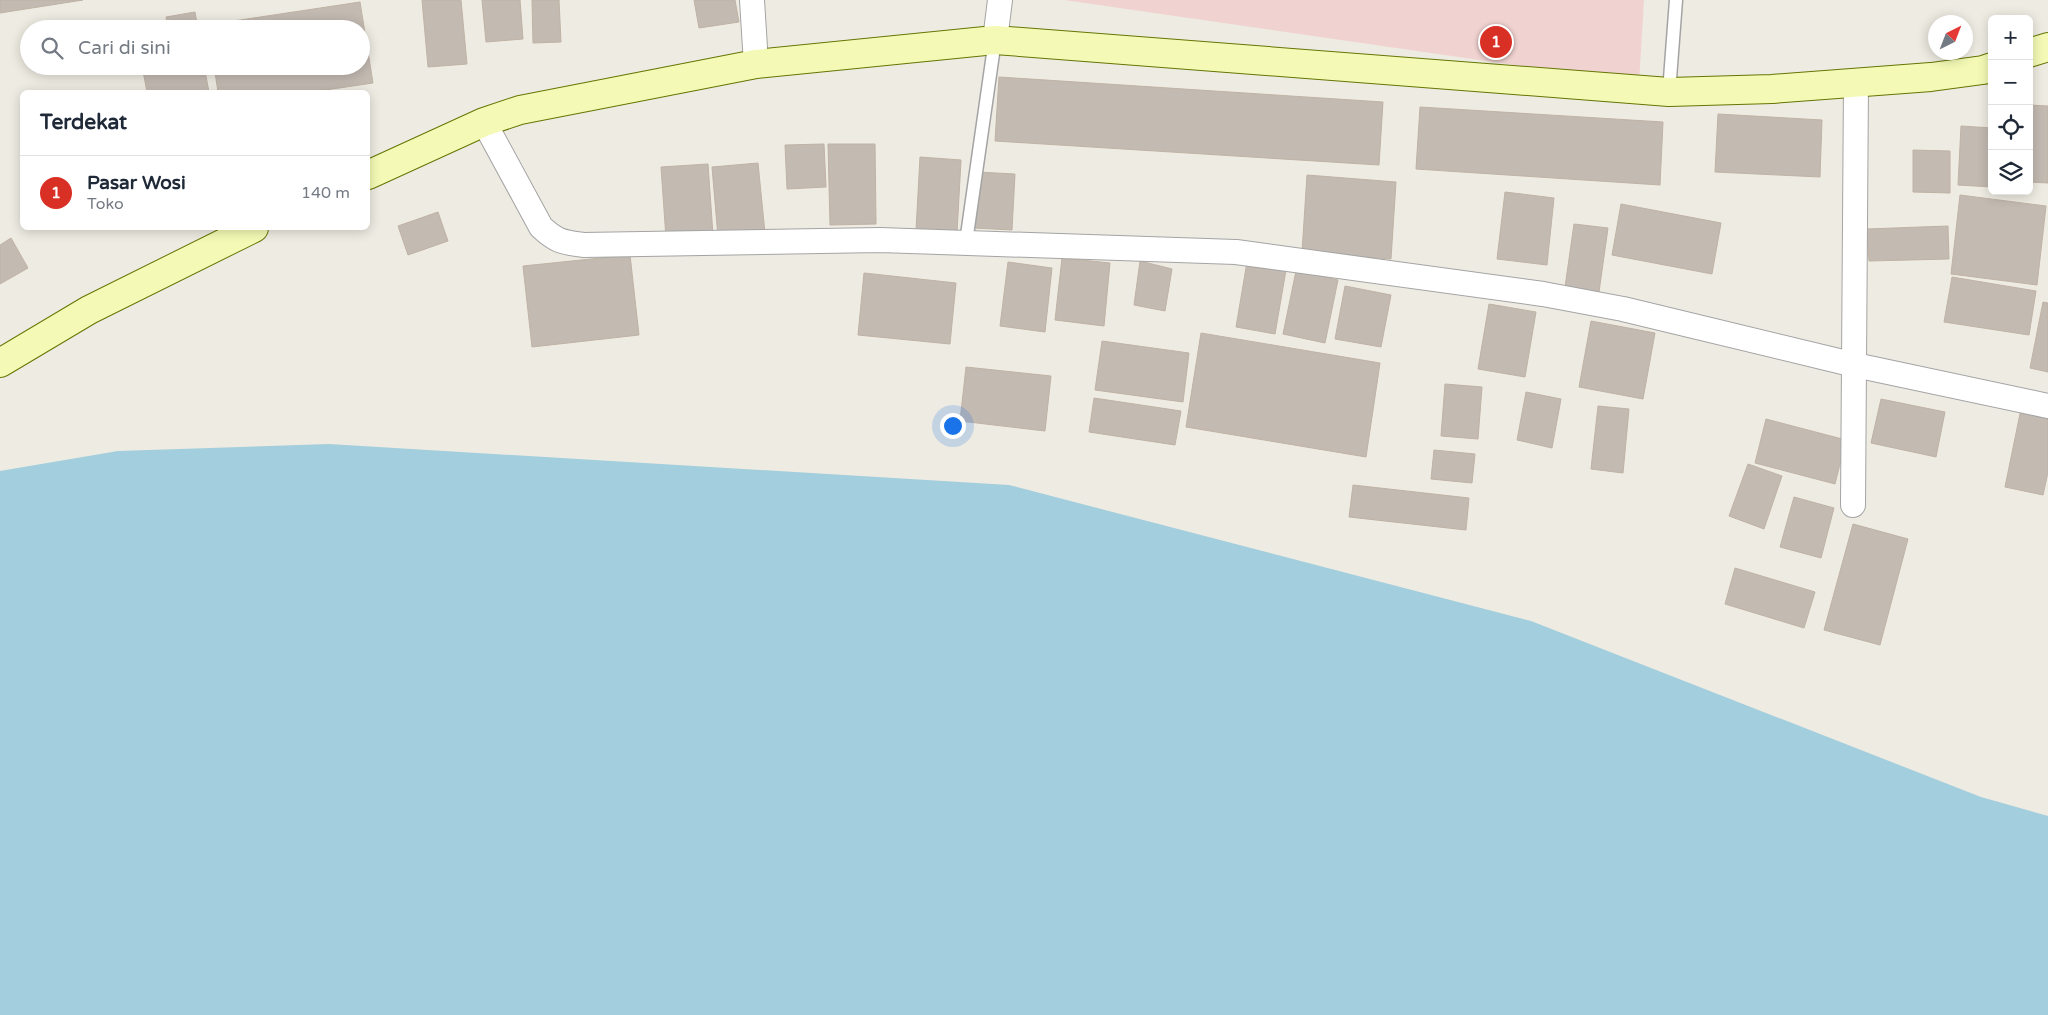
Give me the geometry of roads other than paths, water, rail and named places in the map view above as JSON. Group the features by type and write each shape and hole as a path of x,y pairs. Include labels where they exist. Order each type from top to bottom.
{"street":[{"path":"752,0 756,64"},
{"path":"995,40 1000,0"},
{"path":"370,174 484,122 520,110 756,64 995,40 1669,92 1772,89 1931,78 1988,68"},
{"path":"2033,52 2048,46"},
{"path":"1853,505 1856,82"},
{"path":"484,122 541,227 553,238 584,246 880,240 1246,253 1552,296 1623,310 1855,365 2048,406"},
{"path":"0,363 89,310 250,230"}],"lane":[{"path":"1669,92 1676,0"},
{"path":"966,242 995,40"}],"water":[{"path":"329,444 1009,485 1531,621 1981,797 2048,816 2048,1015 0,1015 0,471 118,451"}],"place":[{"name":"Pasar Wosi","path":"1496,42"}]}
